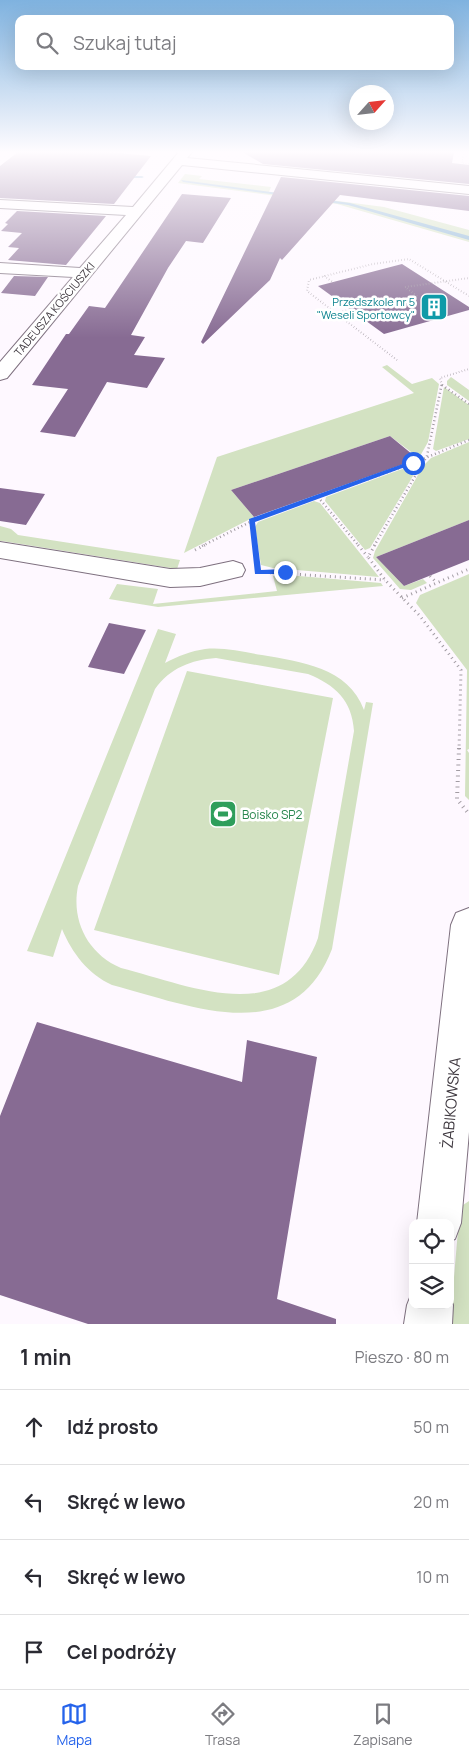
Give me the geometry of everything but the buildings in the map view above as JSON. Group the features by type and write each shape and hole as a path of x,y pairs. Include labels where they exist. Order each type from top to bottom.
{"street":[{"name":"TADEUSZA KOŚCIUSZKI","path":"0,374 9,352 84,273 134,214"},
{"path":"0,268 84,273"},
{"path":"0,550 170,578 200,577 233,570"},
{"name":"ŻABIKOWSKA","path":"439,1219 469,924"},
{"path":"428,1324 430,1309"}],"path":[{"path":"397,360 307,291 308,280 373,264 409,259 469,296"},
{"path":"324,276 334,283"},
{"path":"417,296 405,287 469,278"},
{"path":"336,314 349,310"},
{"path":"368,557 427,456 442,385 440,378 469,369"},
{"path":"442,385 469,404"},
{"path":"190,552 252,521 469,440"},
{"path":"318,497 385,580 420,616 461,670 457,799 469,814"},
{"path":"252,521 258,572 285,572 385,580"},
{"path":"402,598 469,569"},
{"path":"430,576 436,583"}],"green space":[{"path":"371,214 409,214 469,230 469,242"},
{"path":"387,365 412,384 432,378 439,384 428,442 419,458 390,436 231,490 254,517 184,553 217,457 414,393 382,367"},
{"path":"451,377 469,390 469,401 447,385 447,381"},
{"path":"444,387 469,405 469,439 436,451 433,449"},
{"path":"469,442 469,520 376,557 404,586 423,579 427,583 411,590 400,589 373,558 375,551 423,466 431,458"},
{"path":"413,465 419,466 370,548 365,550 325,501 326,497"},
{"path":"314,501 320,503 379,577 273,568 261,565 255,527 258,522"},
{"path":"0,526 11,529 18,535 180,560 177,569 0,541"},
{"path":"469,574 469,749 467,750 469,753 469,800 465,796 467,670 416,603 420,595"},
{"path":"287,575 381,583 383,586 158,607 109,599 117,584 158,589 153,604 277,591 273,576"},
{"path":"158,629 176,634 165,663 190,652 212,649 233,650 292,660 322,669 347,684 357,696 364,710 366,702 373,703 332,949 315,981 292,1000 266,1010 236,1013 173,1002 112,985 88,969 76,954 62,929 53,957 27,951","holes":["216,658 308,674 326,683 346,702 353,720 354,731 318,938 303,966 283,984 259,992 233,994 176,983 121,968 109,962 99,954 84,935 77,912 78,886 155,689 174,670 190,663"]},
{"name":"Boisko SP2","path":"187,671 333,698 279,975 94,930"},
{"path":"469,1201 469,1324 450,1324 451,1309 454,1309 454,1277 460,1207"}],"waterway":[{"path":"383,214 469,238"}],"place":[{"name":"Przedszkole nr 5 \"Weseli Sportowcy\"","path":"434,307"},
{"name":"Boisko SP2","path":"223,814"}],"route":[{"path":"285,572 258,572 252,521 413,463"}]}
